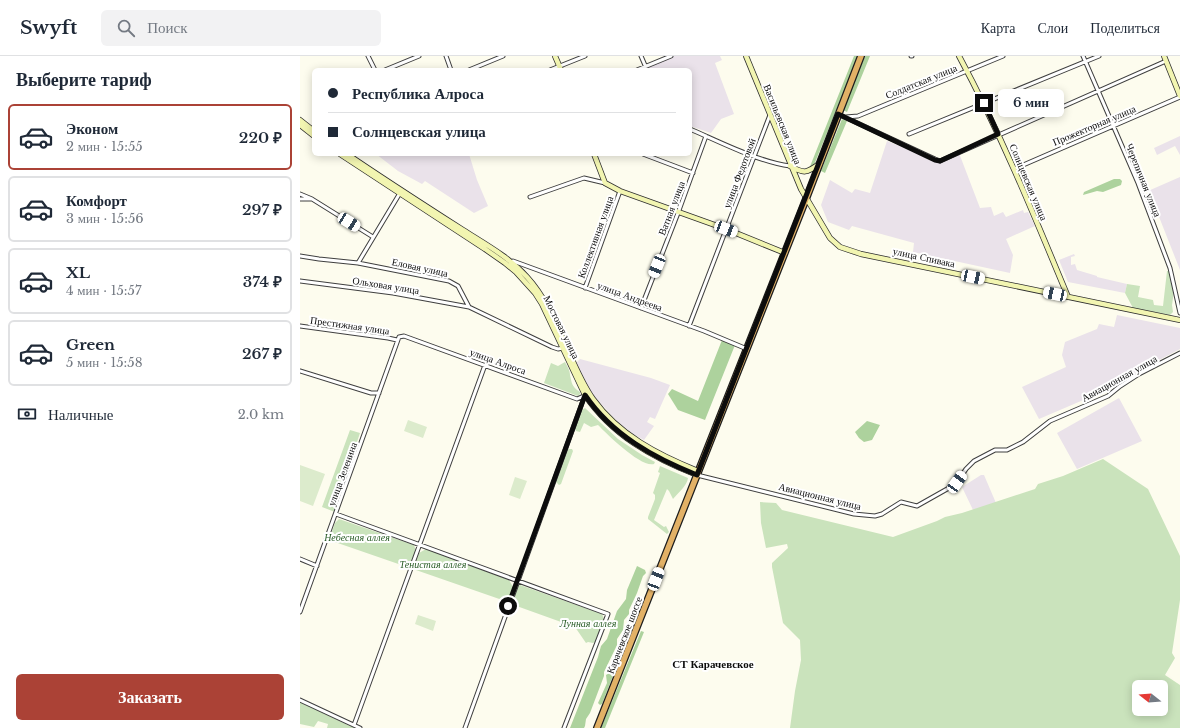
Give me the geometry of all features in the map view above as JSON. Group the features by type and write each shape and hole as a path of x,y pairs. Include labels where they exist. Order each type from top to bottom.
{"highway":[{"name":"Карачевское шоссе","path":"597,728 806,199 860,56"}],"main road":[{"path":"555,56 560,68"},
{"name":"Васильевская улица","path":"746,56 790,166 806,199"},
{"name":"Солнцевская улица","path":"959,56 984,103 1014,168 1068,297"},
{"path":"1165,58 1180,96"},
{"path":"300,120 312,129"},
{"path":"300,125 312,134"},
{"name":"Мостовая улица","path":"343,156 507,259 527,277 545,302 577,370 590,402 608,422 634,444 662,460 698,473"},
{"name":"Мостовая улица","path":"350,156 512,268 525,281 538,298 550,320 562,348 587,394"},
{"path":"595,156 605,183 785,252"},
{"path":"790,166 798,171 807,172 819,164"},
{"name":"улица Спивака","path":"806,199 830,238 846,249 868,255 1180,320"}],"street":[{"path":"368,56 374,68"},
{"path":"390,68 419,56"},
{"path":"446,56 450,68"},
{"path":"474,68 503,56"},
{"path":"560,68 586,56"},
{"path":"641,56 647,68 671,56"},
{"name":"Солдатская улица","path":"845,117 858,116 1002,56"},
{"name":"Черепичная улица","path":"1083,56 1136,178 1170,268 1180,313"},
{"path":"909,134 1099,56"},
{"path":"838,114 940,161 1097,91 1165,58"},
{"name":"Прожекторная улица","path":"1014,168 1180,96"},
{"name":"улица Федотовой","path":"689,326 753,155 770,115"},
{"path":"692,131 779,165 790,166"},
{"name":"Ватная улица","path":"641,308 706,136"},
{"path":"648,156 693,173"},
{"path":"530,198 584,178 605,183"},
{"name":"Коллективная улица","path":"584,288 620,190"},
{"path":"358,263 401,192"},
{"path":"300,194 312,199 373,237"},
{"path":"300,199 312,199"},
{"name":"Еловая улица","path":"300,256 319,260 358,263 449,281 458,286 469,307"},
{"name":"улица Андреева","path":"507,259 747,349"},
{"path":"527,277 527,270 532,269"},
{"name":"Ольховая улица","path":"300,281 393,293 469,307"},
{"path":"469,307 552,347 558,349 562,348"},
{"name":"Престижная улица","path":"300,326 397,340"},
{"name":"улица Алроса","path":"397,340 399,337 404,336 577,399 587,394"},
{"name":"улица Зеленина","path":"300,612 380,393 397,340"},
{"name":"Авиационная улица","path":"698,473 854,514 875,516 882,514 901,502 917,506 956,484 966,469 974,461 995,450 1007,450 1024,442 1050,421 1108,396 1139,374 1180,354"},
{"path":"354,725 486,365"},
{"path":"300,371 371,393 380,393"},
{"path":"465,728 587,394"},
{"path":"336,514 608,614 564,728"},
{"path":"300,559 317,566"},
{"path":"300,700 360,728"}],"shaded area":[{"path":"674,56 720,56 722,60 715,63 734,114 721,119 711,133 692,127 692,68 647,67"},
{"path":"1180,136 1180,155 1175,146 1157,155 1154,148"},
{"path":"887,141 941,162 959,153 980,208 991,207 994,216 1003,212 1006,217 1023,210 1024,213 1028,212 1035,226 1006,239 1013,255 1010,273 913,252 914,243 852,226 849,230 828,222 821,205 830,180 852,193 855,189 870,193"},
{"path":"379,156 470,156 477,180 488,206 474,213 425,181 422,184 398,171"},
{"path":"1180,177 1180,270 1152,199 1149,199 1147,195 1149,194 1148,191"},
{"path":"1074,254 1075,256 1071,257 1071,265 1075,264 1077,270 1097,277 1127,284 1125,293 1068,282 1059,260"},
{"path":"1117,315 1180,328 1180,349 1088,398 1039,419 1022,387 1066,367 1062,355 1065,342 1097,329 1099,324 1114,327"},
{"path":"580,359 651,378 670,385 655,419 650,417 647,422 654,426 644,440 633,434 617,421 593,395 576,363"},
{"path":"1119,398 1142,441 1077,469 1057,433"},
{"path":"981,475 984,475 996,503 973,510 962,487"}],"green space":[{"path":"854,56 858,56 814,165 809,169"},
{"path":"865,56 870,56 847,112 843,110"},
{"path":"842,119 847,121 825,173 821,171"},
{"path":"1114,179 1120,179 1122,181 1121,185 1103,192 1097,191 1083,195 1084,192"},
{"path":"1167,271 1169,271 1174,291 1172,305 1173,312 1170,315 1133,308 1125,293 1127,284 1140,286 1138,297 1153,300 1154,305 1163,306"},
{"path":"722,340 735,345 705,420 678,410 668,394 672,389 698,401"},
{"path":"565,362 569,370 572,384 580,392 578,396 544,383 551,363 558,366"},
{"path":"585,408 618,439 655,462 654,464 648,464 633,456 598,425 591,427 584,423 580,432 576,431 575,429 582,410"},
{"path":"408,420 427,427 423,438 404,431"},
{"path":"867,421 880,425 872,440 864,442 855,432"},
{"path":"350,430 360,433 355,448 358,449 335,512 322,507"},
{"path":"568,449 572,449 573,451 561,484 559,485 556,482"},
{"path":"1103,459 1148,489 1180,556 1180,600 1172,653 1175,658 1165,675 1180,685 1180,728 790,728 801,660 800,640 783,623 772,567 772,563 788,548 787,544 766,548 761,523 760,502 776,503 782,510 893,537 945,517 962,513 1035,489 1038,484 1063,476"},
{"path":"300,465 325,474 313,506 300,501"},
{"path":"660,466 688,478 684,487 673,499 667,489 654,520 664,527 666,526 669,532 667,534 648,519 655,499 655,495 653,493 660,473 658,472"},
{"path":"515,477 527,481 520,499 509,495"},
{"name":"Небесная аллея","path":"339,519 414,545 416,551 410,568 329,540 335,523"},
{"name":"Тенистая аллея","path":"426,549 509,580 513,587 508,602 413,569 419,553"},
{"path":"637,566 645,570 646,573 643,576 629,610 629,614 624,620 623,630 617,639 617,645 604,672 604,676 590,713 586,719 585,726 584,728 570,728 601,646 607,639 617,611 626,599 627,590"},
{"name":"Лунная аллея","path":"520,585 602,614 604,619 595,642 586,643 575,627 511,604 518,586"},
{"path":"418,615 436,621 433,631 415,624"},
{"path":"628,630 630,632 602,704 600,705 598,703 607,683 606,675 613,671 615,667 614,658 625,639 625,632"},
{"path":"641,631 644,632 605,728 601,728"},
{"path":"300,702 355,728 327,728 328,724 318,721 314,727 300,724"}],"district":[{"name":"СТ Карачевское","path":"713,664"}],"route":[{"path":"508,606 585,395 608,422 634,444 662,460 697,475 784,256 838,114 940,161 998,134 984,103"}]}
